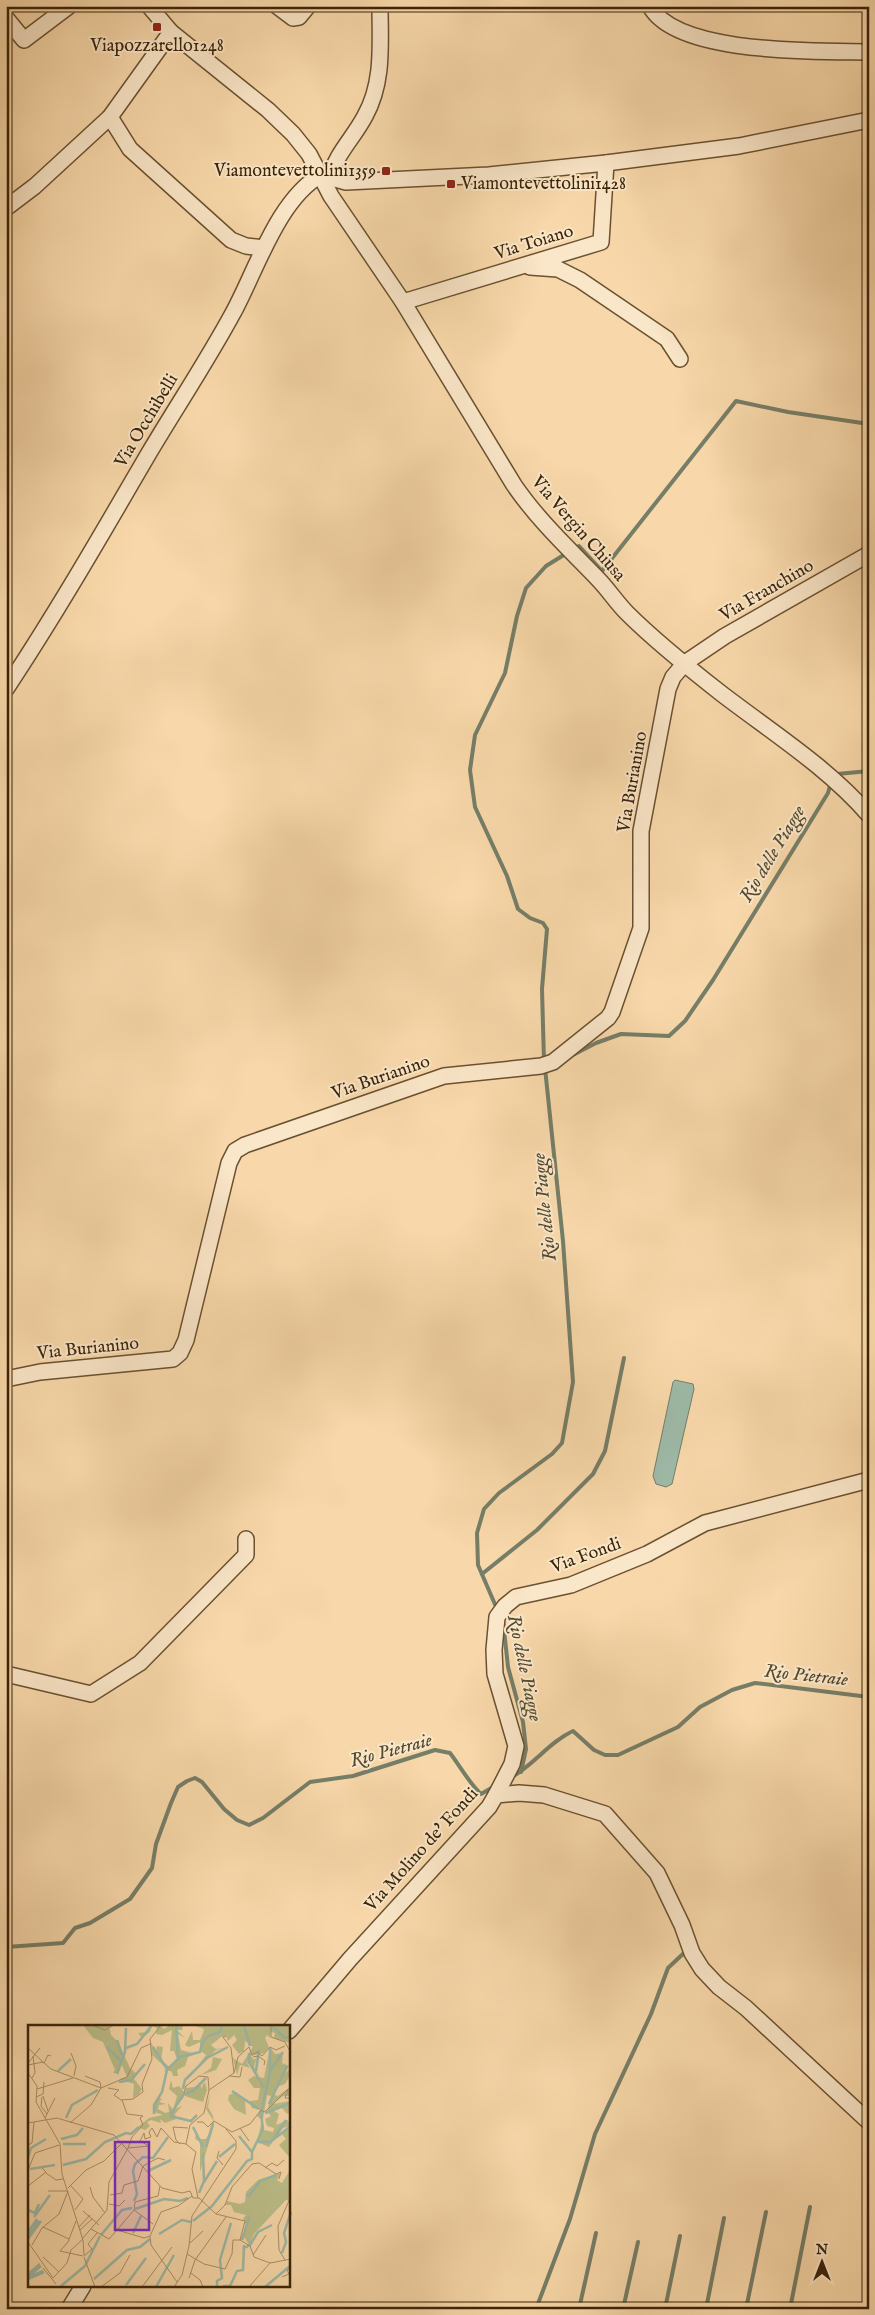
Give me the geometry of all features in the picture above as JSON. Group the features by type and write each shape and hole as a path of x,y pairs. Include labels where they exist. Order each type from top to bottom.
{"street":[{"path":"6,18 24,40 68,6"},
{"name":"Via Vergin Chiusa","path":"149,6 171,32 245,91 287,128 326,175 331,196 363,246 403,302 529,507 626,612 722,694 792,744 869,815"},
{"path":"277,6 294,18 299,17 308,6"},
{"path":"380,6 381,68 375,94 365,116 326,175 346,182 489,174 606,163 739,146 865,125"},
{"path":"650,6 655,16 672,27 697,38 779,49 869,52"},
{"path":"6,208 35,186 110,117 171,32"},
{"path":"110,117 130,149 230,240 246,246 264,248"},
{"name":"Via Toiano","path":"403,302 601,242 606,163"},
{"name":"Via Occhibelli","path":"6,689 100,539 233,313 264,248 296,194 311,180 326,175"},
{"path":"521,266 558,269 580,280 667,339 680,359"},
{"name":"Via Franchino","path":"685,663 725,636 869,554"},
{"name":"Via Burianino","path":"6,1379 40,1372 173,1359 180,1353 186,1340 229,1163 235,1152 244,1145 444,1076 541,1066 553,1062 608,1018 612,1012 641,928 641,831 668,689 673,677 685,663"},
{"name":"Via Fondi","path":"496,1795 512,1764 516,1746 495,1674 494,1650 497,1617 505,1606 516,1597 571,1585 647,1554 705,1523 869,1480"},
{"path":"6,1674 91,1694 100,1690 140,1663 246,1555 246,1539"},
{"name":"Via Molino de' Fondi","path":"290,2030 350,1959 489,1808 496,1795 519,1793 544,1795 605,1814 657,1873 682,1925 692,1953 702,1969 719,1987 746,2008 869,2122"},
{"path":"69,2309 82,2288"}],"shaded area":[{"path":"675,1380 693,1384 694,1389 672,1484 666,1487 656,1484 653,1476 673,1382"}],"waterway":[{"path":"573,549 579,546 602,571 736,401 788,412 869,424"},
{"path":"544,1061 542,989 547,929 543,923 530,918 518,909 507,876 475,807 470,770 475,735 505,673 517,616 526,588 546,566 567,553"},
{"name":"Rio delle Piagge","path":"835,776 837,774 869,771"},
{"name":"Rio delle Piagge","path":"569,1057 596,1043 621,1034 669,1036 685,1021 713,980 828,793 831,782"},
{"name":"Rio delle Piagge","path":"497,1609 478,1565 477,1533 484,1509 499,1493 552,1454 562,1443 573,1382 563,1241 545,1068"},
{"path":"482,1574 537,1530 593,1474 605,1451 624,1358"},
{"name":"Rio delle Piagge","path":"503,1620 508,1667 523,1722 526,1749 521,1772"},
{"name":"Rio Pietraie","path":"510,1778 556,1741 573,1731 594,1750 605,1755 618,1755 678,1727 700,1707 732,1690 755,1683 869,1697"},
{"name":"Rio Pietraie","path":"6,1947 63,1943 75,1928 90,1923 130,1899 152,1868 156,1844 178,1787 195,1778 202,1782 224,1809 237,1820 249,1825 263,1818 310,1782 353,1776 435,1750 450,1753 481,1794 495,1786"},
{"path":"536,2309 570,2219 595,2134 651,2014 668,1968 685,1952"},
{"path":"790,2309 810,2207"},
{"path":"746,2309 766,2212"},
{"path":"706,2309 724,2218"},
{"path":"579,2309 596,2233"},
{"path":"665,2309 680,2236"},
{"path":"623,2309 638,2242"}],"place":[{"name":"Viapozzarello1248","path":"157,27"},
{"name":"Viamontevettolini1359","path":"386,171"},
{"name":"Viamontevettolini1428","path":"451,184"}]}
